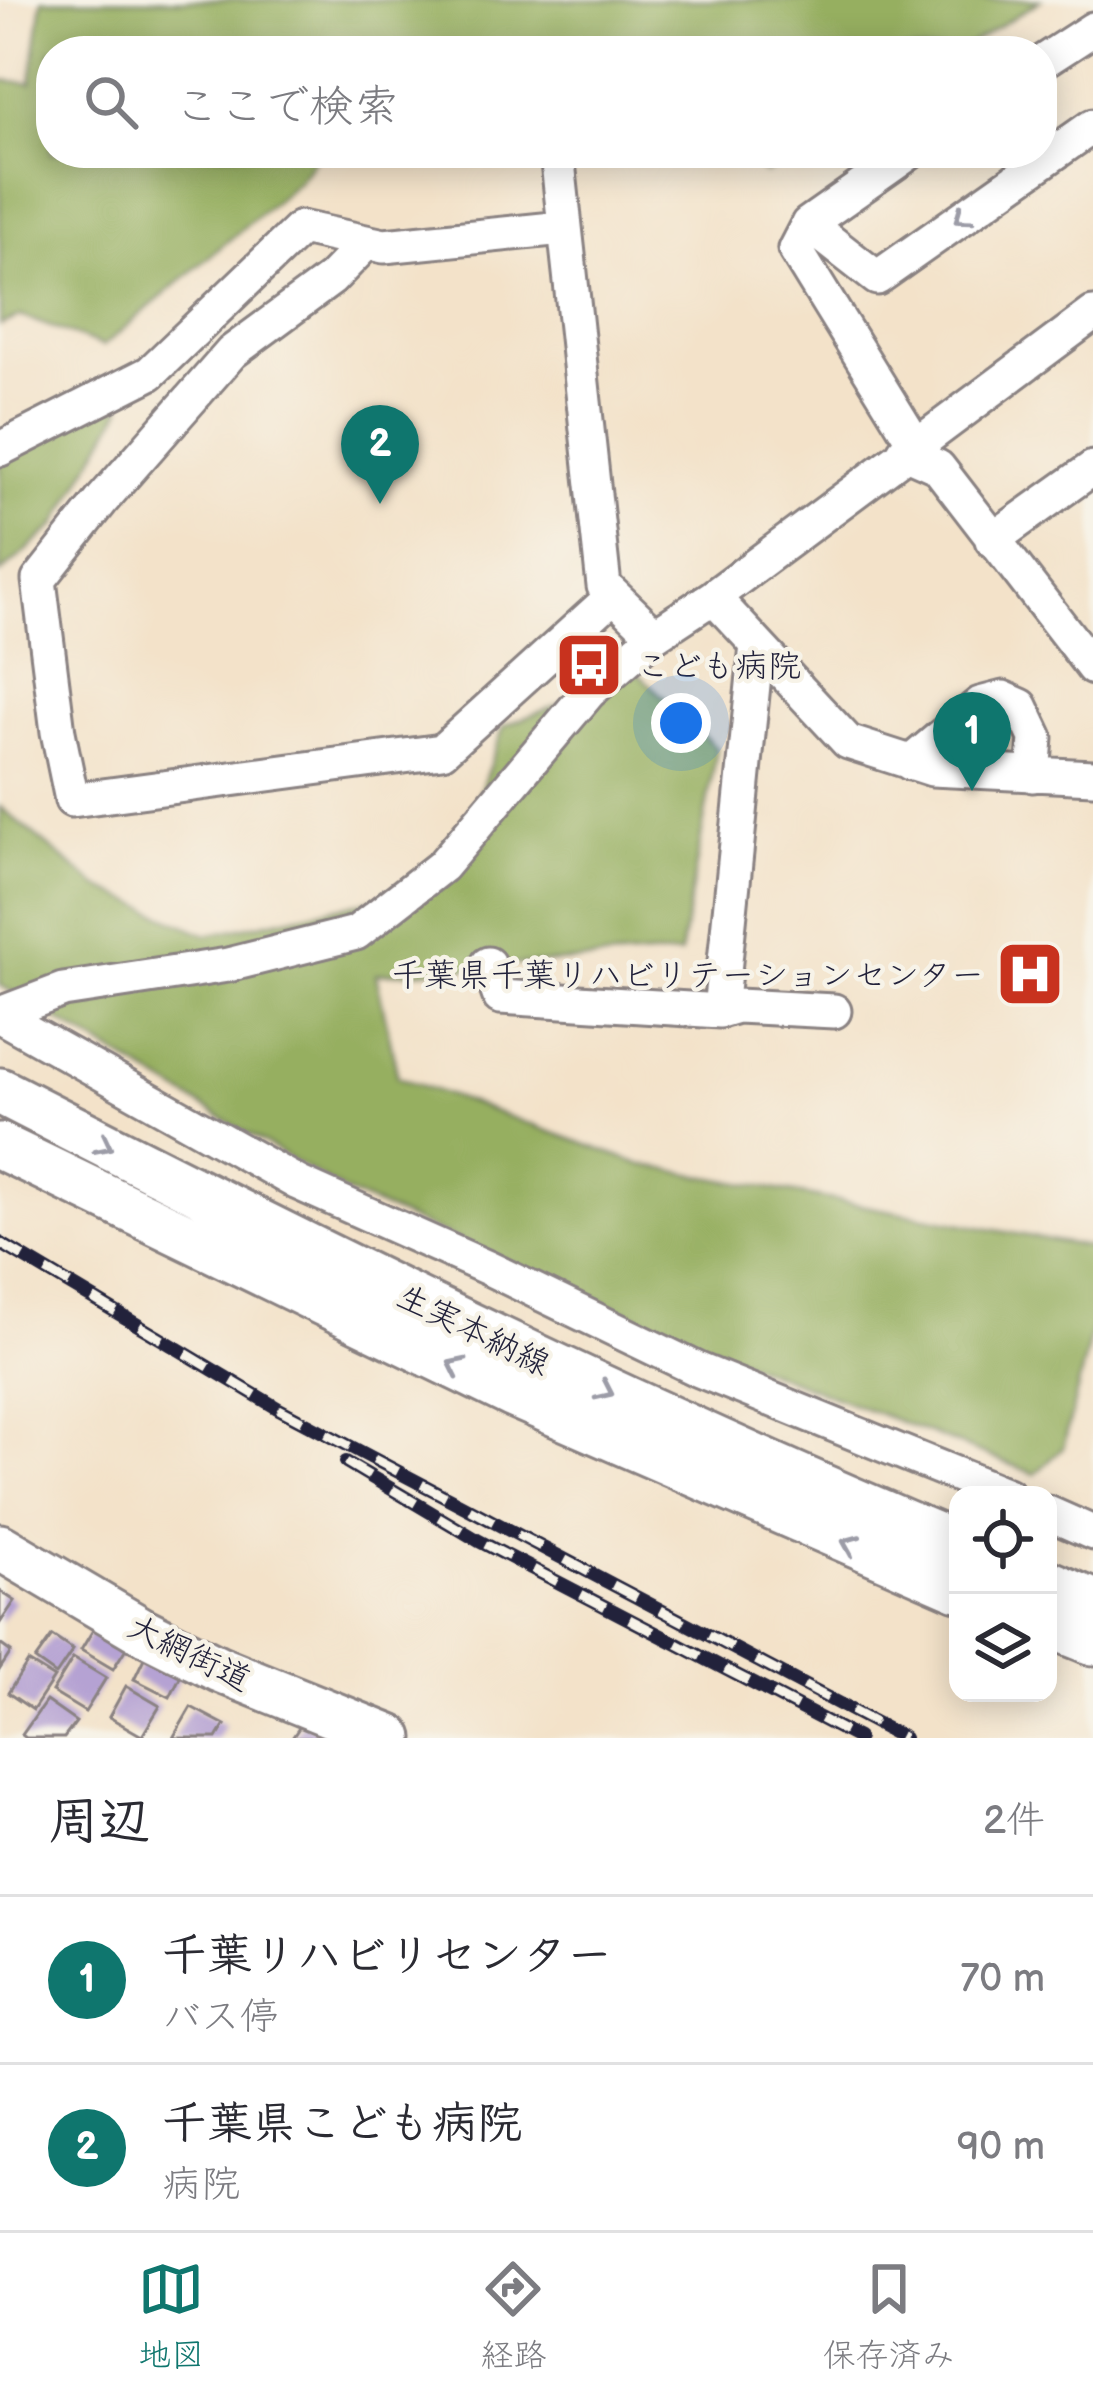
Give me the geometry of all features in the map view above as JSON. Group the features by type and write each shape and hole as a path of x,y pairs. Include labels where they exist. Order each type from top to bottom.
{"main road":[{"name":"生実本納線","path":"0,1091 294,1242 602,1390 949,1541"},
{"name":"生実本納線","path":"0,1147 512,1394 949,1584"},
{"name":"大網街道","path":"0,1547 139,1629 219,1669 390,1738"},
{"path":"1057,1587 1093,1602"},
{"path":"1057,1628 1093,1642"}],"street":[{"path":"1057,52 1093,29"},
{"path":"1057,151 1093,126"},
{"path":"557,168 604,586 655,634"},
{"path":"888,168 808,224 795,249 910,448 938,467 1093,668"},
{"path":"808,224 877,278 1033,168"},
{"path":"0,449 150,373 302,228 384,246 563,228"},
{"path":"366,243 331,279 232,352 39,580 58,732 72,800 442,751 612,597"},
{"path":"0,1015 63,990 229,964 356,933 442,866 590,692 655,634 713,598 1093,314"},
{"path":"992,540 1093,468"},
{"path":"713,598 848,742 932,769 1093,777"},
{"path":"720,1011 757,645"},
{"path":"910,763 980,704 1003,698 1021,706 1036,738 1034,775"},
{"path":"488,964 500,998 720,1011 737,1006 834,1011"},
{"path":"0,1015 298,1183 699,1370 984,1486"},
{"path":"1057,1517 1093,1533"}],"green space":[{"path":"42,0 1041,0 984,36 37,36"},
{"path":"36,45 36,168 308,168 298,182 103,346 21,316 0,325 0,80 31,83"},
{"path":"98,402 122,408 56,525 0,574 0,461"},
{"path":"638,673 717,749 680,954 376,974 398,1077 643,1165 1093,1248 1093,1326 1063,1448 1035,1474 732,1357 347,1193 0,985 0,807 97,886 207,935 446,884 504,726"}],"building":[{"path":"0,1591 15,1601 0,1623"},
{"path":"96,1625 128,1645 113,1669 81,1650"},
{"path":"52,1636 73,1650 56,1675 35,1660"},
{"path":"0,1644 11,1652 0,1669"},
{"path":"146,1654 183,1671 170,1697 134,1679"},
{"path":"73,1658 106,1678 85,1712 52,1692"},
{"path":"28,1662 54,1678 33,1710 8,1693"},
{"path":"126,1686 160,1706 142,1736 109,1717"},
{"path":"46,1701 76,1722 64,1738 26,1738 22,1735"},
{"path":"191,1707 225,1725 217,1738 173,1738"},
{"path":"303,1722 341,1738 292,1738"}],"railway":[{"path":"0,1243 279,1409 904,1738"},
{"path":"346,1462 479,1541 858,1738"}],"place":[{"name":"千葉県こども病院","path":"380,504"},
{"name":"こども病院","path":"589,665"},
{"name":"千葉リハビリセンター","path":"972,791"},
{"name":"千葉県千葉リハビリテーションセンター","path":"1030,974"}]}
